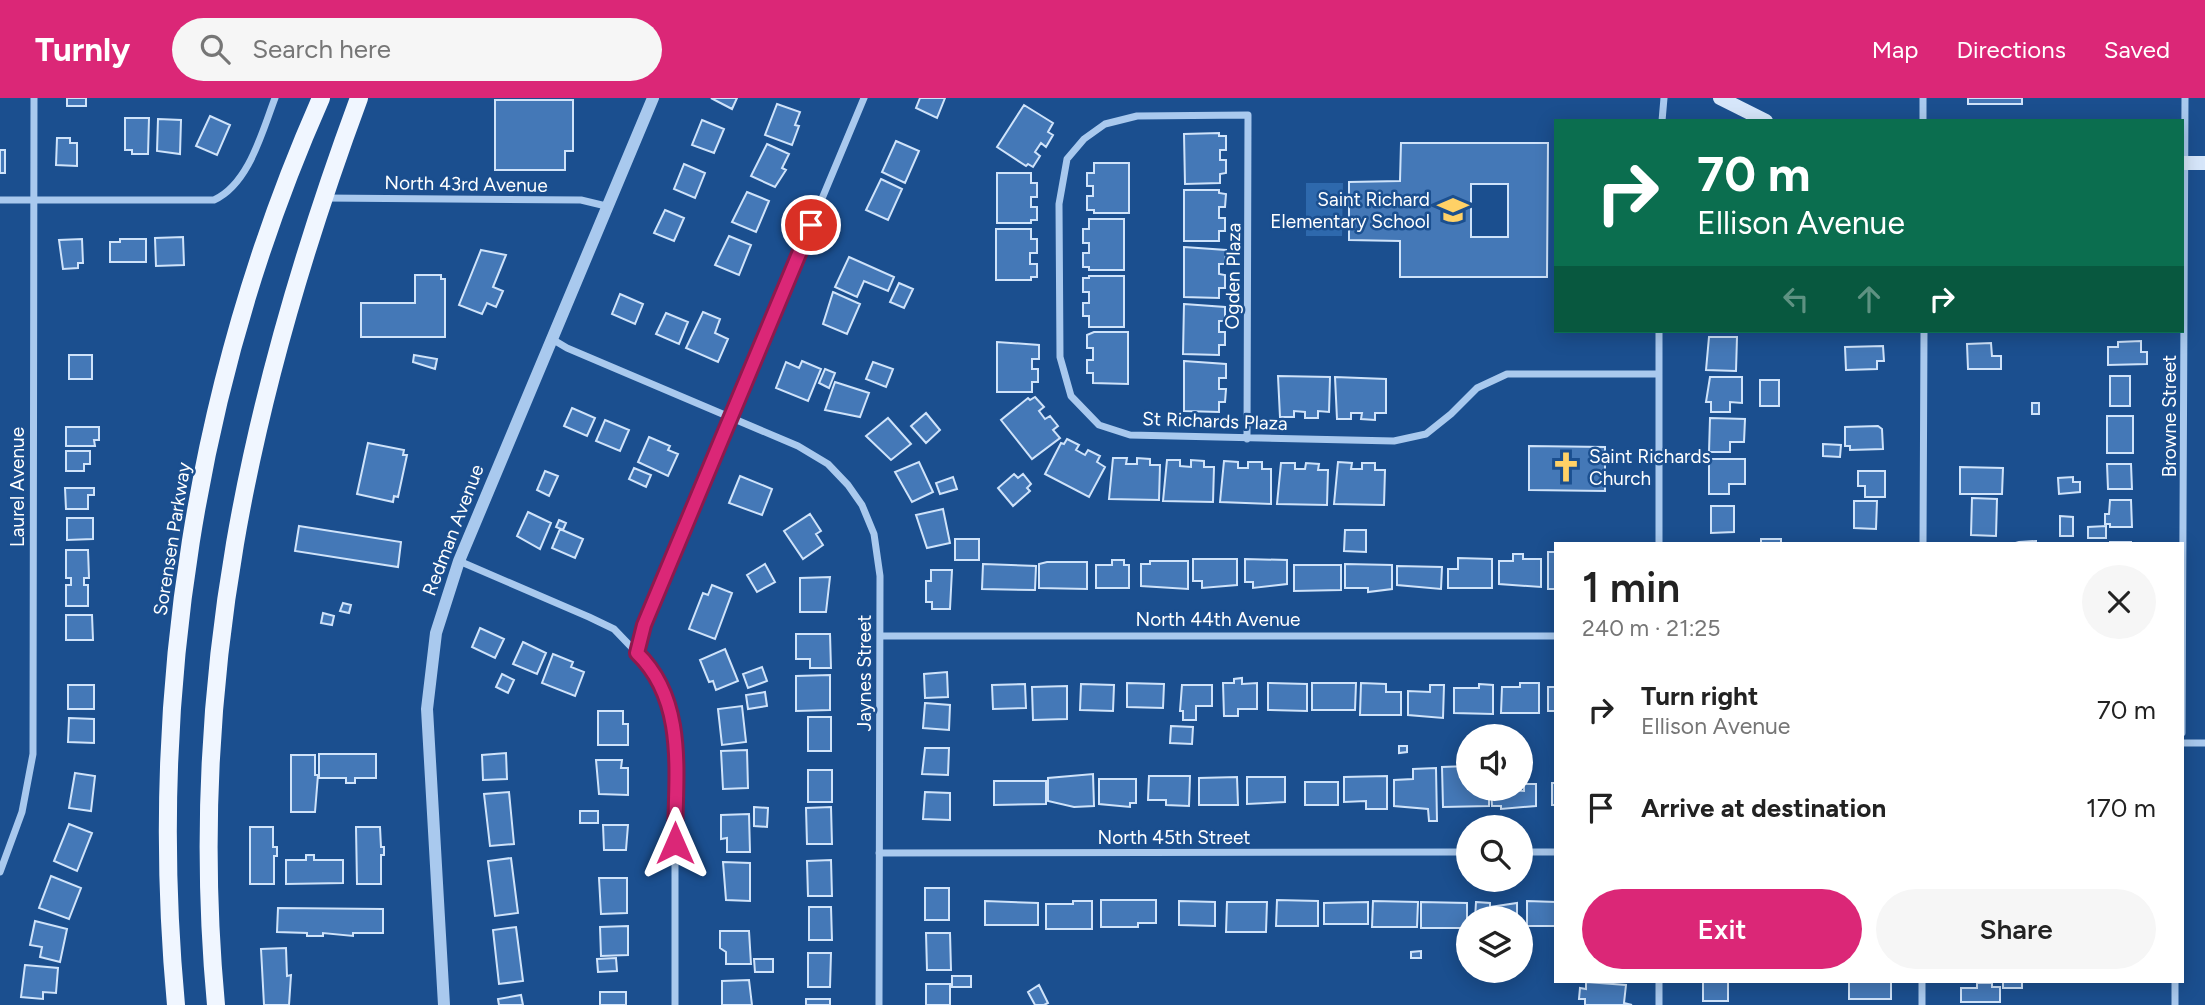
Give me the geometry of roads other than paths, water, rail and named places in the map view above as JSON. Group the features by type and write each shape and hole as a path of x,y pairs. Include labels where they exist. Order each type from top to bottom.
{"main road":[{"name":"Sorensen Parkway","path":"176,1005 167,869 171,736 192,536 203,471 234,340 273,215 321,98"},
{"path":"216,1005 211,922 210,794 226,594 235,531 267,383 324,198 359,98"},
{"path":"1720,98 1762,119"},
{"path":"2184,163 2205,163"}],"street":[{"name":"Laurel Avenue","path":"0,872 22,812 33,754 34,98"},
{"path":"0,200 214,200 227,194 240,181 275,98"},
{"name":"Redman Avenue","path":"444,1005 427,709 436,633 459,561 653,98"},
{"path":"637,653 644,625 864,98"},
{"path":"1661,119 1664,98"},
{"path":"1923,98 1923,119"},
{"name":"Browne Street","path":"2184,163 2185,98"},
{"name":"St Richards Plaza","path":"1248,115 1137,116 1105,124 1084,139 1067,159 1059,204 1059,357 1071,396 1099,425 1130,435 1394,441 1426,434 1477,388 1507,374 1660,374"},
{"name":"Ogden Plaza","path":"1247,439 1248,115"},
{"name":"North 43rd Avenue","path":"324,198 581,200 606,206"},
{"path":"1659,542 1660,333"},
{"path":"1923,542 1924,333"},
{"name":"Browne Street","path":"2183,333 2183,542"},
{"name":"Jaynes Street","path":"552,339 567,348 815,455 848,485 862,505 874,534 880,576 879,1005"},
{"path":"459,561 614,629 650,665 663,690 675,734 675,1005"},
{"name":"North 44th Avenue","path":"880,636 1554,636"},
{"path":"2184,743 2205,743"},
{"name":"North 45th Street","path":"879,853 1456,852"},
{"path":"1533,852 1554,852"},
{"path":"1659,983 1659,1005"},
{"path":"1922,983 1922,1005"},
{"path":"2175,983 2175,1005"}],"place":[{"name":"Saint Richard Elementary School","path":"1453,210"},
{"name":"Saint Richards Church","path":"1566,467"}]}
